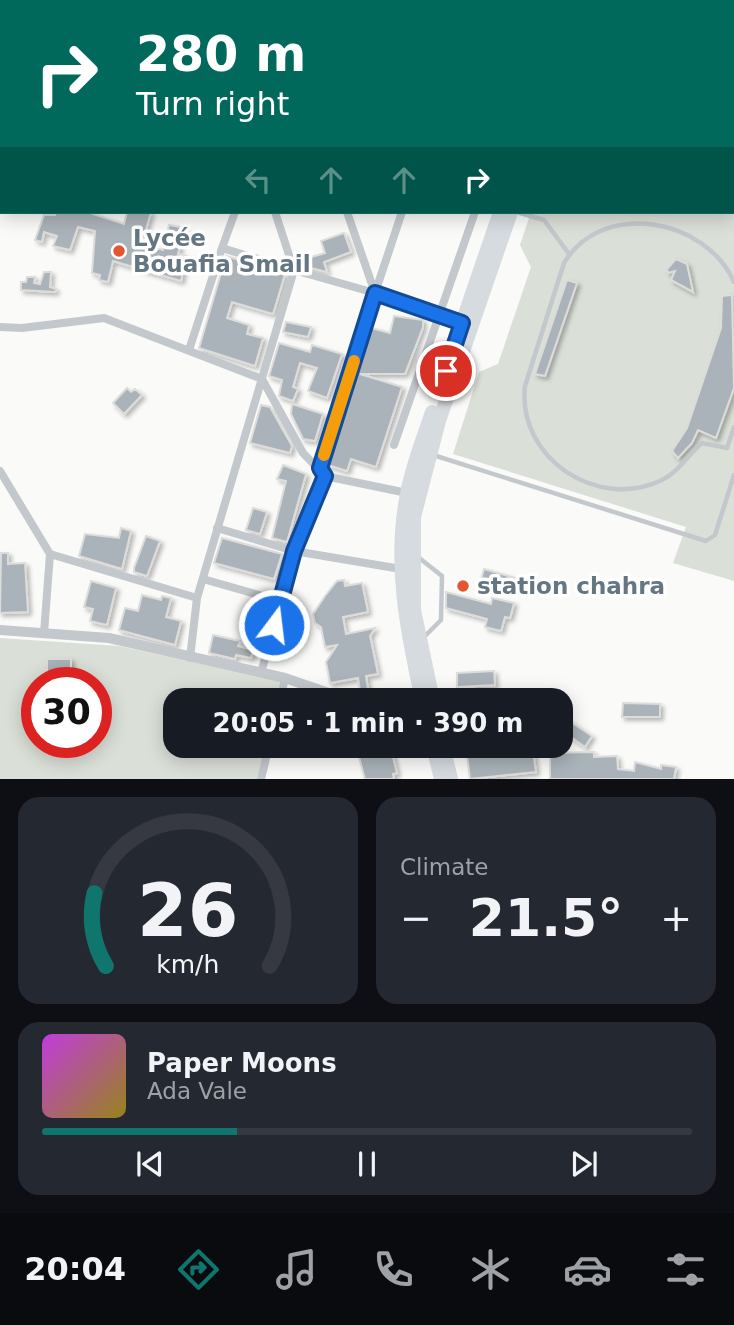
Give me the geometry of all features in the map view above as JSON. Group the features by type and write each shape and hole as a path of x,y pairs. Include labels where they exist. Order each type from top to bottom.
{"highway":[{"path":"420,688 406,623 401,569 402,527 407,493 499,214"},
{"path":"430,688 414,610 414,517 429,453 510,214"},
{"path":"436,758 441,779"},
{"path":"446,758 451,779"}],"street":[{"path":"189,350 233,214"},
{"path":"190,657 202,579 294,270 276,214"},
{"path":"348,214 375,293"},
{"path":"261,673 294,551 323,472 375,293 401,214"},
{"path":"394,445 442,315 474,214"},
{"path":"222,248 375,293 462,323"},
{"path":"0,327 22,328 104,318 262,379 303,453 323,472 407,493"},
{"path":"0,471 50,554 44,633"},
{"path":"217,528 294,551 401,569"},
{"path":"50,554 197,598"},
{"path":"202,579 279,601"},
{"path":"0,630 109,638 285,678 314,688"},
{"path":"283,688 285,678"},
{"path":"261,779 266,758"}],"lane":[{"path":"524,214 544,220 569,254"},
{"path":"544,220 546,214"},
{"path":"734,282 719,257 706,246 674,229 659,226 613,226 597,231 569,254 557,279 525,386 524,417 546,455 567,473 580,480 624,488 663,479 675,472 702,443 734,450"},
{"path":"727,448 734,427"},
{"path":"429,453 706,541 715,535 734,475"},
{"path":"412,551 442,576 441,620 420,641"}],"shaded area":[{"path":"530,214 734,214 734,581 673,563 686,527 453,454 479,372 498,364 531,267 520,245"},
{"path":"0,638 119,646 280,681 279,688 163,688 163,758 262,758 257,779 0,779"}],"building":[{"path":"93,214 124,224 126,214 150,214 142,244 163,250 169,225 185,228 178,254 190,257 188,268 184,267 181,281 113,261 108,282 99,280 100,275 92,273 95,231 78,227 70,250 53,246 57,236 44,232 42,242 35,240 44,215"},
{"path":"344,233 351,252 324,262 327,272 299,265 298,261 325,253 321,241"},
{"path":"226,256 285,274 273,314 232,302 227,318 249,325 247,334 263,338 255,366 199,348"},
{"path":"676,259 687,264 693,292 671,280 675,271 668,273 667,269"},
{"path":"44,272 51,272 50,287 56,289 55,292 21,290 21,282 26,282 27,277 35,277 34,283 40,284"},
{"path":"567,280 577,283 545,376 535,374"},
{"path":"732,295 734,388 716,438 698,430 692,443 678,458 672,451 687,428 721,328 722,296"},
{"path":"394,316 423,320 423,327 405,374 360,374 402,387 376,467 351,459 347,471 328,465 371,328 390,333"},
{"path":"286,322 311,327 308,337 283,332"},
{"path":"279,343 310,352 312,345 342,354 327,398 308,391 317,368 300,363 293,387 298,389 293,401 279,396 282,380 269,376"},
{"path":"127,388 131,392 135,389 142,395 124,414 113,403"},
{"path":"292,404 323,414 315,441 303,439 291,414"},
{"path":"261,405 270,407 292,446 290,453 250,443"},
{"path":"283,465 306,474 287,542 272,538 286,481 277,479"},
{"path":"253,508 267,512 260,534 246,530"},
{"path":"121,528 131,531 122,569 79,556 85,534 119,538"},
{"path":"146,536 160,541 147,576 134,572"},
{"path":"222,538 282,554 274,579 214,563"},
{"path":"1,553 8,553 8,564 25,563 28,612 0,613"},
{"path":"484,569 529,582 525,590 490,577 489,582 481,580"},
{"path":"344,580 345,586 362,583 368,612 343,617 346,634 375,628 370,636 378,674 366,676 368,688 360,688 358,678 330,683 326,662 337,645 325,647 321,627 315,623 313,614 337,581"},
{"path":"91,581 116,588 107,625 90,621 93,609 84,607"},
{"path":"446,592 491,604 492,598 514,603 510,618 505,617 501,631 485,627 487,619 446,608"},
{"path":"142,595 161,600 162,596 171,598 166,617 181,621 175,645 119,630 125,608 138,611"},
{"path":"213,635 240,641 238,646 253,650 251,658 236,655 235,659 209,653"},
{"path":"47,659 71,659 71,667 47,667"},
{"path":"494,671 495,685 457,687 457,673"},
{"path":"623,703 660,704 660,717 622,717"},
{"path":"573,724 592,736 585,747 573,739"},
{"path":"573,752 594,752 594,757 617,756 618,769 634,771 635,762 661,769 661,765 676,767 674,779 550,779 550,758 573,758"},
{"path":"359,758 393,758 397,773 393,774 394,779 365,779"},
{"path":"467,758 534,758 536,772 470,779"}],"slow traffic":[{"path":"324,455 354,361"}],"place":[{"name":"Lycée Bouafia Smail","path":"119,251"},
{"name":"station chahra","path":"463,586"}],"route":[{"path":"274,625 294,551 325,476 320,468 375,293 462,323 446,371"}]}
